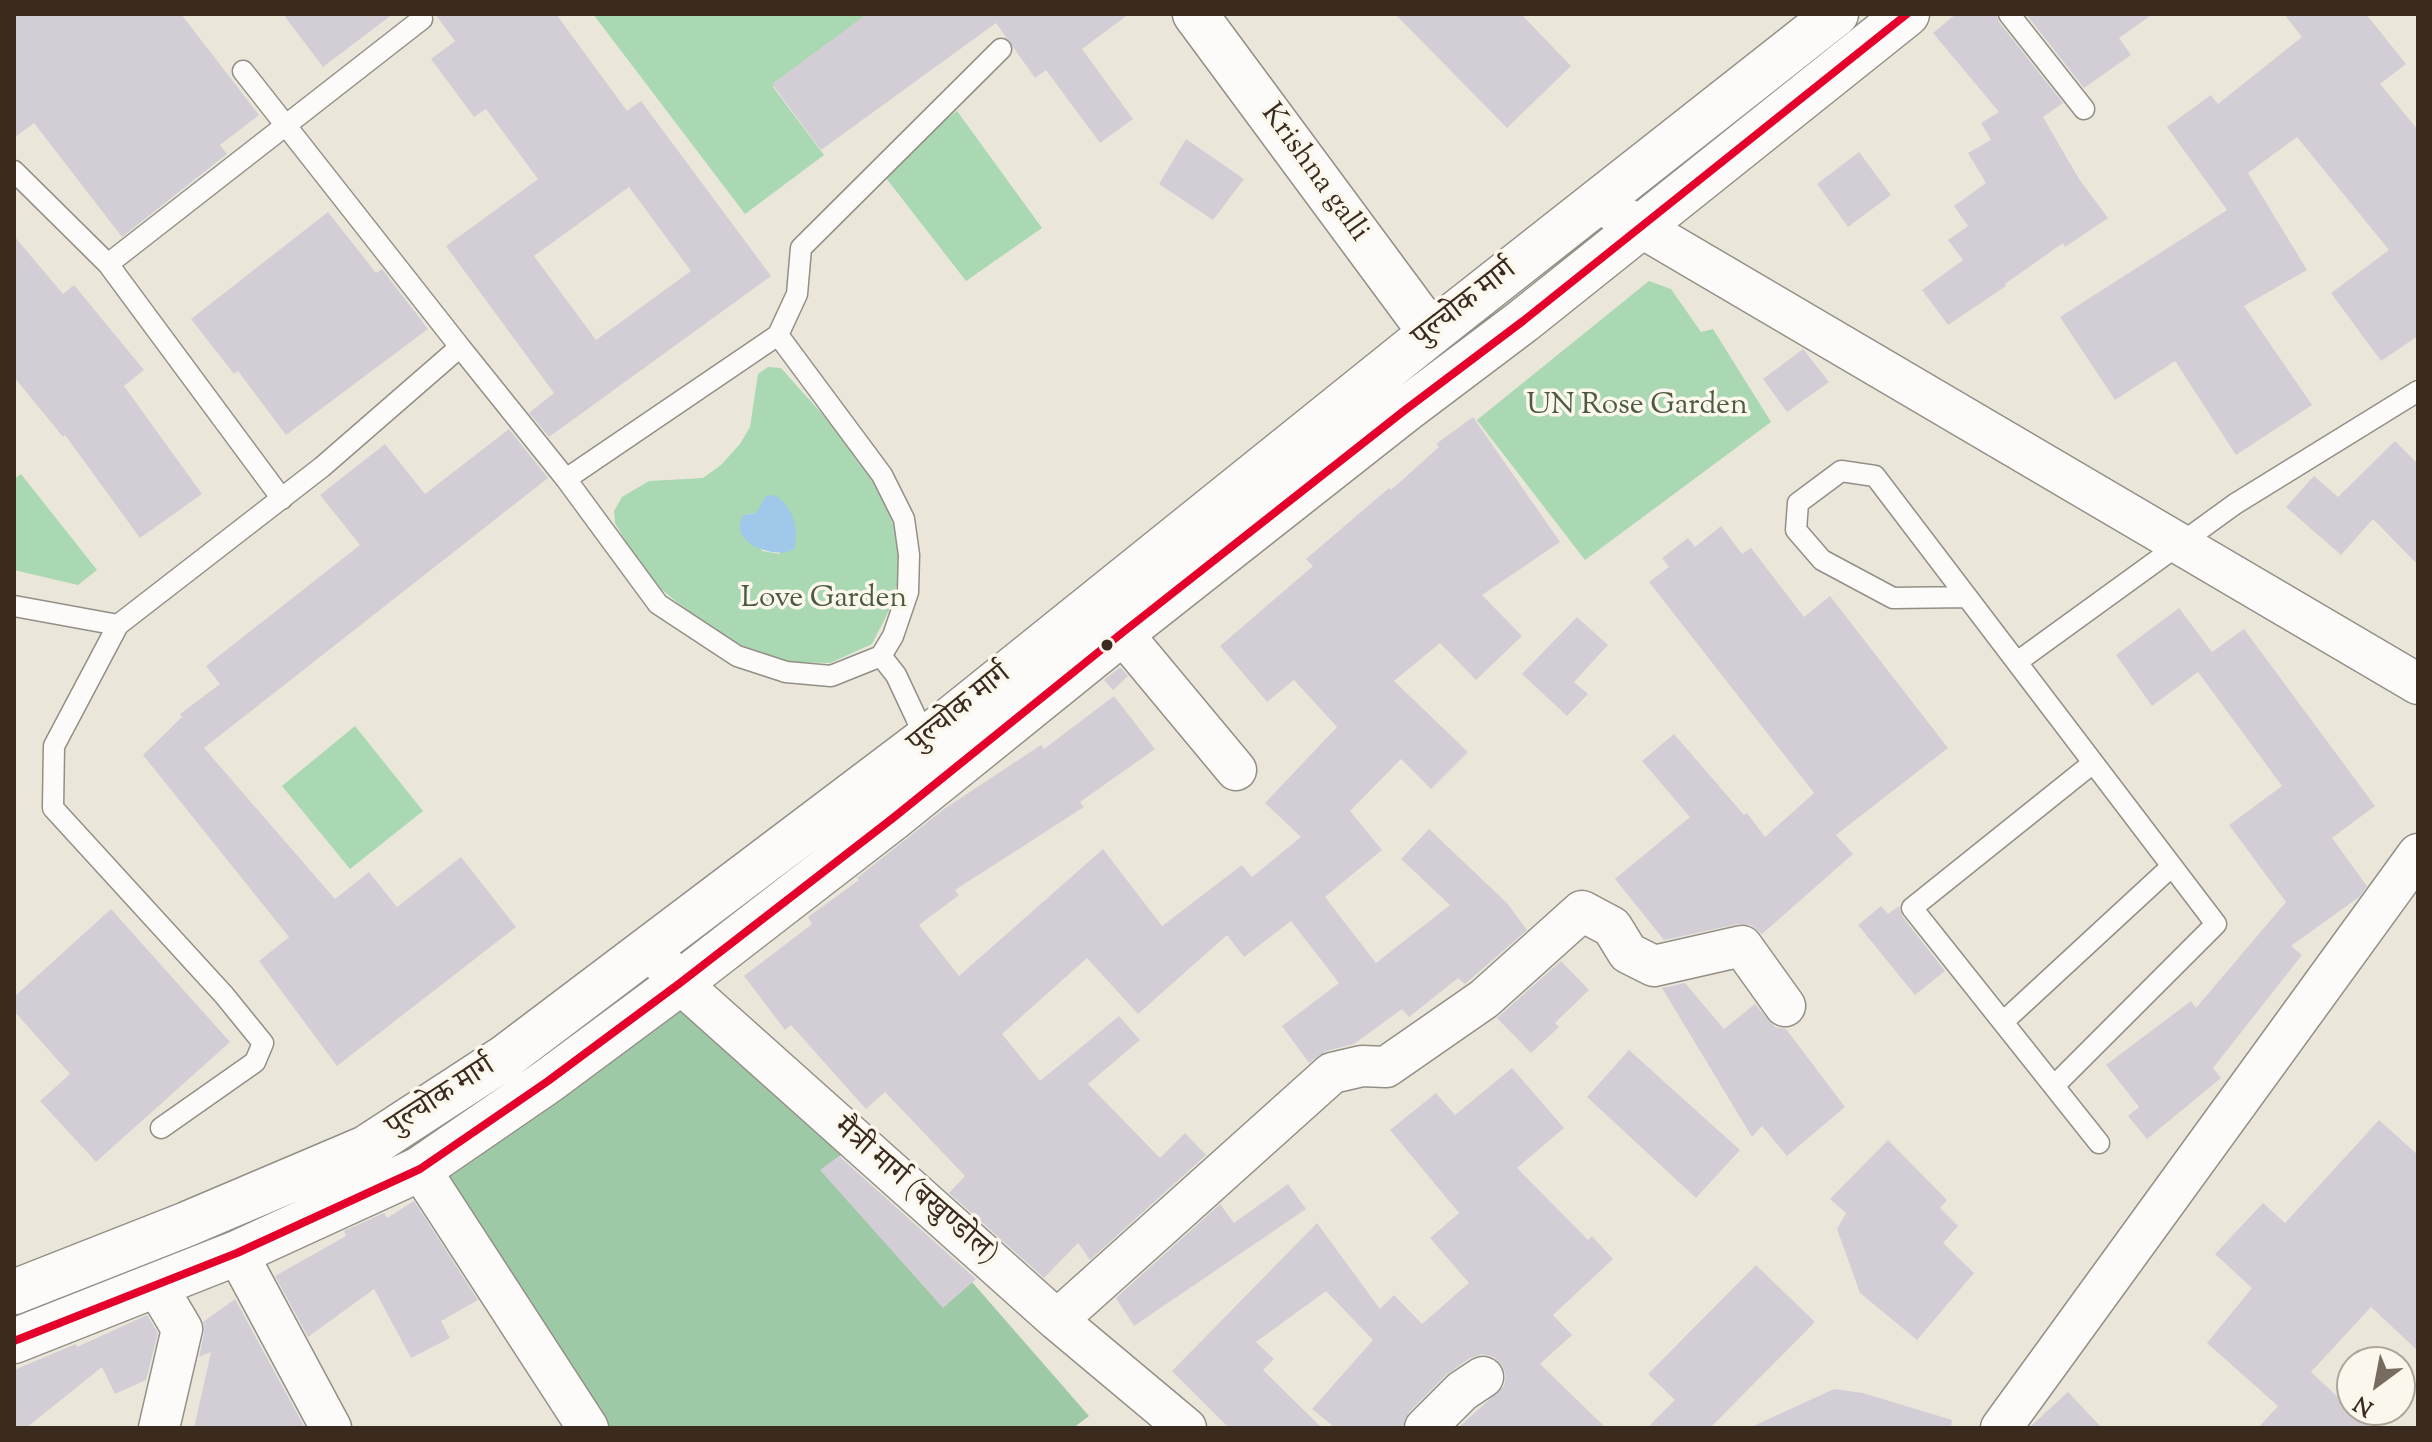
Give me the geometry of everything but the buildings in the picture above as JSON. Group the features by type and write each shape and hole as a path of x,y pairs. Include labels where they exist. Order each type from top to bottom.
{"main road":[{"name":"Krishna galli","path":"1195,14 1431,333"},
{"name":"पुल्चोक मार्ग","path":"14,1292 187,1224 366,1148 504,1058 926,739 1431,333 1836,14"},
{"name":"पुल्चोक मार्ग","path":"14,1341 237,1253 420,1169 548,1081 893,818 1122,633 1640,228 1907,14"}],"street":[{"path":"1598,202 2418,684"},
{"path":"1122,633 1236,770"},
{"path":"2001,1428 2418,854"},
{"path":"1057,1320 1332,1073 1362,1066 1386,1067 1484,999 1582,911 1612,927 1628,953 1654,966 1742,946 1785,1006"},
{"name":"मैत्री मार्ग (बखुण्डोल)","path":"650,950 680,983 1057,1320 1186,1428"},
{"path":"420,1169 588,1428"},
{"path":"237,1253 331,1428"},
{"path":"156,1285 182,1329 159,1428"},
{"path":"1425,1428 1462,1391 1483,1377"}],"lane":[{"path":"2009,14 2084,109"},
{"path":"108,264 422,19"},
{"path":"566,479 778,335 797,294 801,248 1001,49"},
{"path":"243,71 566,479 658,604 737,656 786,672 831,676 881,656 893,636 908,592 909,555 904,519 882,475 778,335"},
{"path":"14,171 108,264 282,499"},
{"path":"161,1128 255,1062 263,1043 224,995 53,808 54,746 118,625 282,499 460,347"},
{"path":"2017,662 2235,504 2418,391"},
{"path":"1967,597 1893,598 1822,560 1796,530 1798,503 1841,471 1875,476 2216,924 2054,1086"},
{"path":"14,606 118,625"},
{"path":"881,656 896,675 926,739"},
{"path":"2093,763 1912,908 2099,1143"},
{"path":"2003,1022 2172,866"}],"green space":[{"path":"593,14 869,14 773,87 824,155 745,214"},
{"path":"957,111 1042,228 966,281 879,169"},
{"name":"UN Rose Garden","path":"1649,281 1671,289 1701,332 1713,329 1771,422 1585,560 1477,420"},
{"name":"Love Garden","path":"768,367 781,368 824,416 866,470 895,530 899,562 895,594 885,619 872,644 830,663 789,662 745,649 695,617 661,589 634,556 615,523 614,511 622,497 649,481 703,478 721,465 750,427 758,374","holes":["761,506 780,554 762,551 744,515 756,513"]},
{"path":"21,474 97,570 78,585 14,570 14,479"},
{"path":"355,726 423,811 350,869 282,786"},
{"path":"682,994 848,1150 821,1170 943,1307 972,1282 1089,1416 1073,1428 588,1428 420,1169"}],"water":[{"path":"774,495 786,505 795,526 794,549 786,552 755,546 741,533 740,524 744,515 756,513 766,496"}],"transit line":[{"path":"14,1341 237,1253 420,1169 548,1081 893,818 1122,633 1523,321 1907,14"}]}
